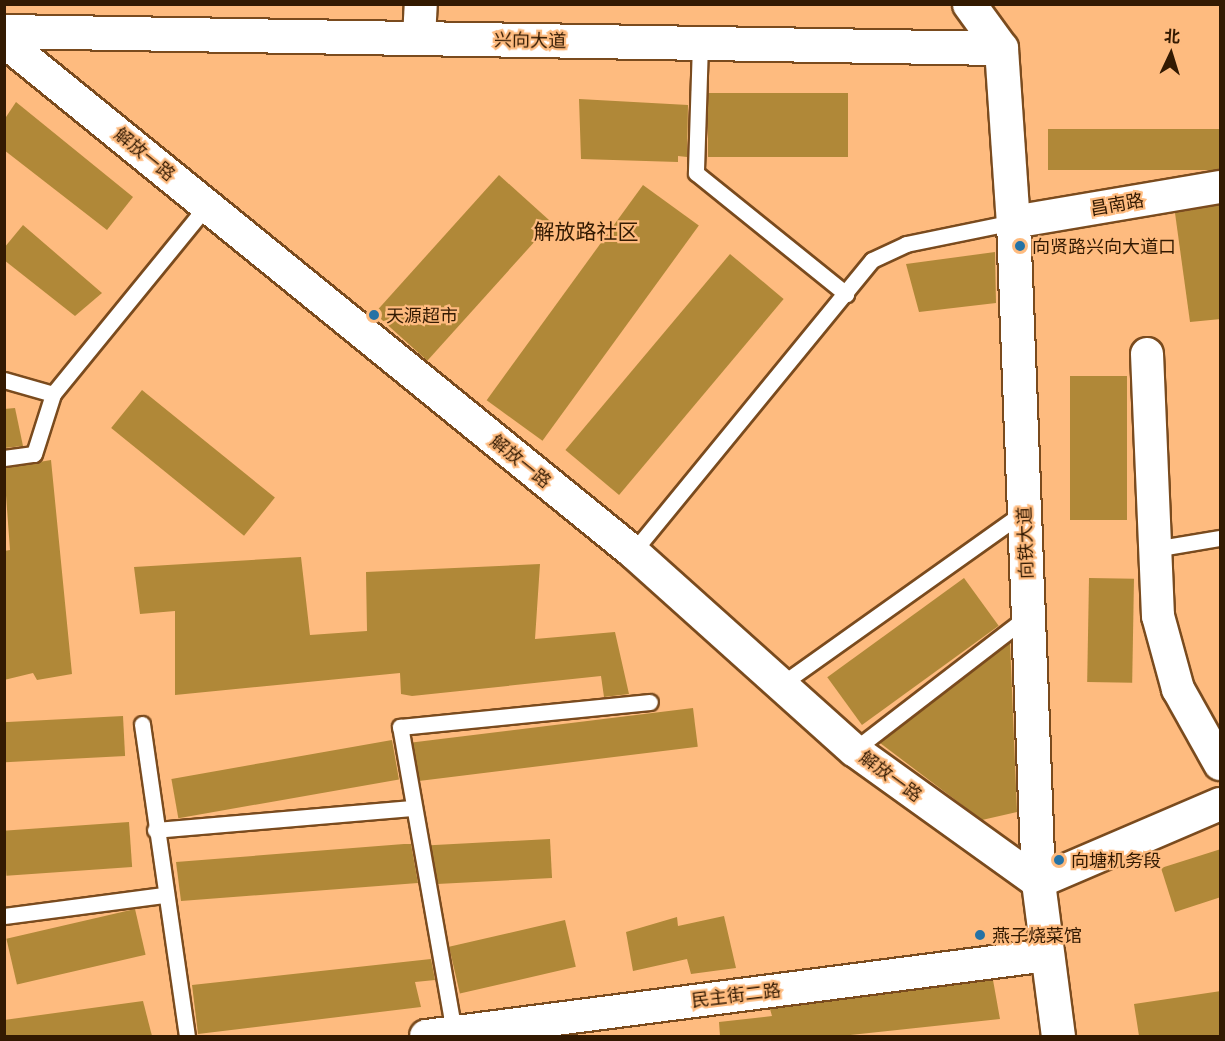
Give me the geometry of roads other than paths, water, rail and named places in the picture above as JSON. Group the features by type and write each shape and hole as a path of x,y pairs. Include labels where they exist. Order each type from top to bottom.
{"street":[{"path":"418,38 421,4"},
{"path":"969,4 1001,48"},
{"name":"兴向大道","path":"4,31 1001,48"},
{"name":"解放一路","path":"4,40 633,552 779,686 854,750 1038,882"},
{"name":"向铁大道","path":"1001,48 1013,222 1038,882 1058,1036"},
{"name":"昌南路","path":"1013,222 1221,187"},
{"path":"1147,354 1158,616 1178,689 1221,764"},
{"path":"1038,882 1221,804"},
{"name":"民主街二路","path":"440,1034 1047,955"}],"lane":[{"path":"700,43 696,173 846,294"},
{"path":"4,458 34,454 53,394 207,205"},
{"path":"633,552 872,260 906,244 1013,222"},
{"path":"4,380 53,394"},
{"path":"779,686 1024,512"},
{"path":"1154,549 1221,538"},
{"path":"854,750 1028,615"},
{"path":"440,1034 413,808 400,727 650,702"},
{"path":"142,724 164,895 187,1036"},
{"path":"155,830 413,808"},
{"path":"4,916 164,895"}],"place":[{"name":"向贤路兴向大道口","path":"1020,246"},
{"name":"天源超市","path":"374,315"},
{"name":"向塘机务段","path":"1059,860"},
{"name":"燕子烧菜馆","path":"980,935"}],"district":[{"name":"解放路社区","path":"586,231"}]}
